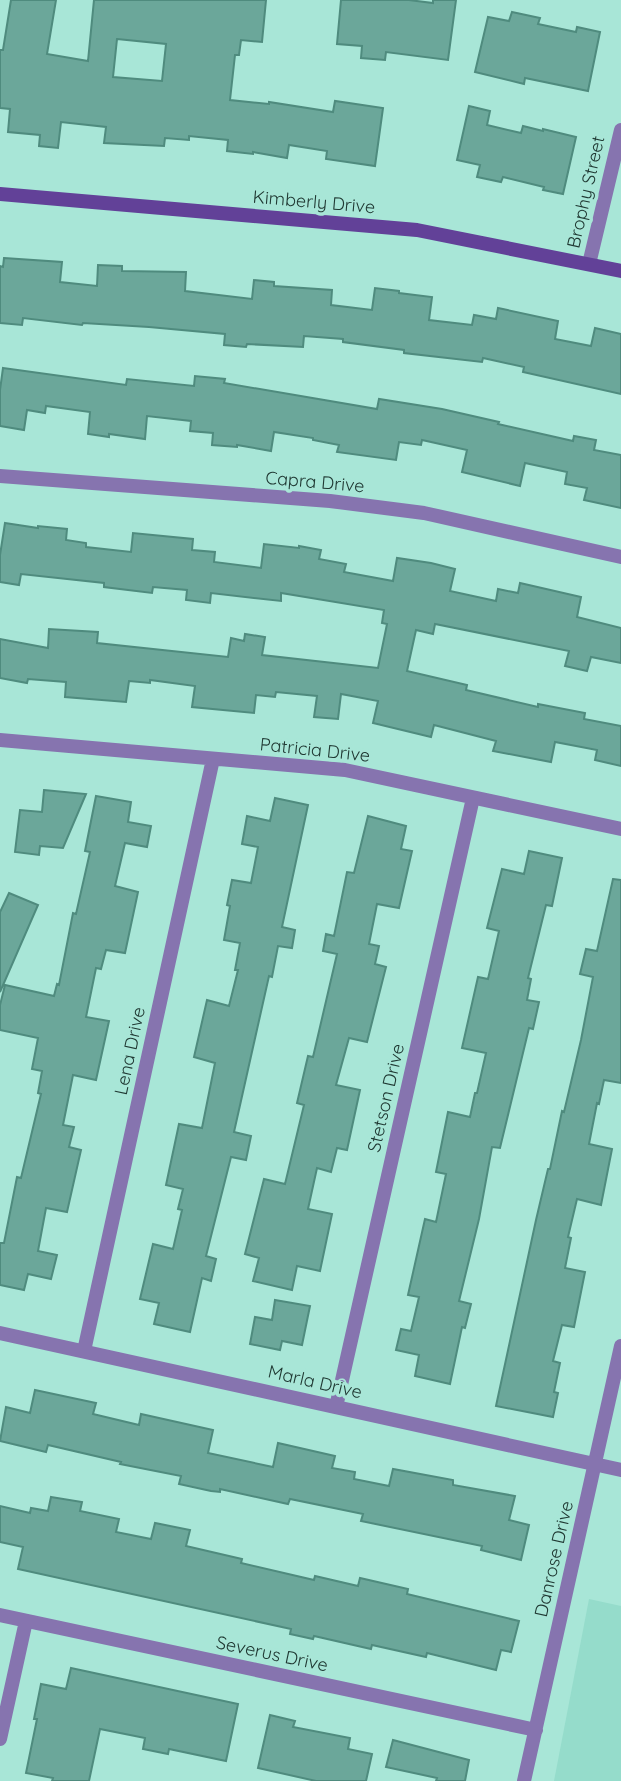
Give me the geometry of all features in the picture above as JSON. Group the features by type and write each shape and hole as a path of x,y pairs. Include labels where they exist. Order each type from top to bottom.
{"street":[{"name":"Brophy Street","path":"589,264 621,130"},
{"name":"Kimberly Drive","path":"0,194 417,230 621,271"},
{"name":"Capra Drive","path":"0,476 330,501 424,513 621,557"},
{"name":"Patricia Drive","path":"0,740 345,770 621,829"},
{"name":"Lena Drive","path":"84,1351 213,759"},
{"name":"Stetson Drive","path":"337,1407 473,798"},
{"name":"Marla Drive","path":"0,1333 621,1471"},
{"name":"Danrose Drive","path":"524,1781 621,1346"},
{"name":"Severus Drive","path":"0,1615 536,1730"},
{"path":"0,1739 26,1621"}],"shaded area":[{"path":"589,1599 621,1606 621,1781 554,1781"}],"building":[{"path":"11,0 56,0 47,54 88,61 94,0 266,0 262,42 241,40 239,55 235,55 230,100 269,102 333,112 335,101 383,108 375,166 326,159 327,151 289,145 287,158 227,151 228,140 189,136 189,140 165,138 164,146 104,143 106,127 61,122 58,148 39,146 40,135 8,132 10,109 0,108 0,50 3,50","holes":["117,39 166,44 162,81 113,77"]},
{"path":"341,0 409,0 433,3 433,0 456,0 448,60 386,52 385,60 361,58 362,46 337,44"},
{"path":"512,12 540,18 538,24 576,32 577,27 600,32 588,91 525,78 524,84 475,72 488,17 509,21"},
{"path":"469,106 490,111 487,125 521,133 523,126 576,137 563,194 503,177 501,182 477,177 480,165 457,160"},
{"path":"4,258 62,262 60,282 97,286 98,265 122,266 122,271 186,272 185,291 252,299 254,280 274,282 274,286 332,290 331,305 372,310 375,288 399,291 432,297 429,320 472,325 474,315 496,319 498,308 558,321 555,339 591,346 595,328 621,334 621,394 523,372 524,367 483,358 482,362 404,353 404,350 343,342 343,339 304,336 303,347 247,344 246,347 224,345 225,334 149,327 82,325 23,318 22,325 0,323 0,266 3,267"},
{"path":"3,368 126,385 127,379 194,386 195,376 225,379 224,383 377,409 379,399 442,409 573,441 574,436 596,440 594,450 621,455 621,508 584,500 587,488 565,484 567,472 525,463 520,486 462,472 467,450 422,440 421,445 399,442 396,460 337,452 339,445 274,432 271,451 237,445 212,445 213,433 190,431 191,421 147,416 145,439 109,434 109,437 88,434 90,412 46,406 45,413 27,410 24,430 0,426"},
{"path":"5,523 67,529 66,540 86,543 86,547 131,552 133,533 193,539 192,550 215,552 214,562 261,568 264,544 299,546 321,550 319,559 346,564 344,572 393,581 397,558 455,569 450,591 496,601 498,589 518,593 520,583 581,597 577,617 621,628 621,663 591,657 587,671 565,666 569,651 435,624 433,634 416,630 407,671 467,685 466,690 538,707 538,704 585,713 584,719 621,726 621,766 595,760 597,750 555,742 551,762 493,751 496,741 434,725 431,737 373,723 378,701 341,694 338,719 314,717 317,696 276,692 275,697 256,695 254,713 192,707 195,686 150,680 150,683 129,681 126,702 65,697 66,682 28,679 27,683 0,678 0,639 48,648 49,629 98,632 97,643 228,657 231,638 244,641 245,634 265,637 262,655 378,668 387,624 382,623 384,610 281,593 281,601 211,593 210,603 186,600 187,590 153,587 152,593 104,587 104,583 21,574 19,585 0,582 0,555"},
{"path":"44,790 86,794 63,848 40,846 39,855 15,852 20,810 42,812"},
{"path":"96,796 131,802 128,822 151,826 147,847 125,843 115,886 138,892 125,953 106,950 101,969 96,968 86,1017 109,1021 96,1080 73,1075 63,1125 74,1127 69,1147 81,1150 67,1212 46,1208 38,1251 57,1255 51,1279 28,1274 24,1290 0,1285 0,1243 4,1243 17,1177 21,1178 41,1094 38,1093 42,1071 32,1069 38,1038 0,1030 0,1005 5,985 54,996 57,984 59,985 73,913 76,914 90,852 85,851"},
{"path":"275,798 308,805 282,927 295,930 292,948 278,946 272,977 269,976 234,1132 251,1136 246,1160 231,1157 206,1256 216,1259 211,1281 202,1278 190,1332 154,1324 159,1303 140,1299 153,1244 173,1249 182,1210 178,1209 183,1189 166,1185 179,1124 202,1128 215,1063 194,1057 207,1000 229,1006 238,970 235,970 240,943 224,940 232,880 251,883 258,847 242,844 247,816 270,821"},
{"path":"368,816 406,826 401,849 412,851 399,908 377,904 369,944 379,946 375,964 386,967 367,1042 349,1038 336,1085 360,1090 347,1150 337,1148 331,1172 317,1168 308,1209 332,1214 320,1271 297,1266 292,1290 253,1281 259,1258 245,1254 264,1179 285,1184 304,1105 297,1103 308,1056 313,1057 337,954 323,951 326,934 334,936 347,872 354,873"},
{"path":"529,851 562,858 552,906 546,905 528,978 531,979 527,1000 539,1002 533,1029 529,1028 500,1148 492,1147 479,1219 459,1301 471,1304 465,1328 462,1327 450,1384 415,1376 419,1355 396,1350 401,1329 411,1331 419,1297 408,1295 425,1219 436,1222 446,1174 436,1172 448,1112 470,1117 486,1053 462,1048 478,977 488,979 499,931 487,928 502,869 524,874"},
{"path":"613,879 621,880 621,1083 604,1080 589,1144 612,1149 601,1205 577,1199 568,1237 571,1238 565,1268 585,1272 574,1327 562,1325 553,1361 560,1363 554,1392 558,1393 553,1417 496,1406 536,1220 581,1040 593,977 580,974 586,949 597,951"},
{"path":"9,893 38,905 0,992 0,912"},
{"path":"275,1300 310,1306 302,1345 282,1341 280,1350 250,1344 255,1317 272,1320"},
{"path":"35,1390 96,1403 93,1414 139,1425 141,1414 213,1430 208,1453 273,1467 278,1443 335,1456 332,1468 355,1472 354,1479 389,1486 393,1469 453,1480 453,1485 515,1496 509,1520 529,1525 521,1560 481,1550 482,1546 361,1521 363,1514 290,1499 288,1504 220,1489 220,1492 211,1491 179,1484 181,1476 120,1464 121,1462 48,1445 46,1452 0,1441 6,1407 30,1413"},
{"path":"51,1497 82,1502 80,1511 119,1519 116,1532 151,1539 155,1523 190,1530 186,1546 242,1559 241,1563 314,1580 315,1576 358,1586 360,1578 408,1589 407,1594 519,1621 511,1652 501,1650 496,1670 427,1653 426,1657 372,1645 371,1649 314,1636 313,1639 290,1634 291,1629 18,1569 23,1547 0,1542 0,1506 30,1513 31,1508 48,1511"},
{"path":"71,1668 238,1704 226,1761 169,1749 168,1754 143,1749 145,1738 100,1729 89,1781 52,1781 53,1778 26,1773 41,1684 66,1689"},
{"path":"270,1715 295,1721 293,1727 350,1738 348,1749 372,1754 366,1781 316,1781 258,1768"},
{"path":"393,1740 469,1760 465,1781 436,1781 437,1778 386,1767"}]}
